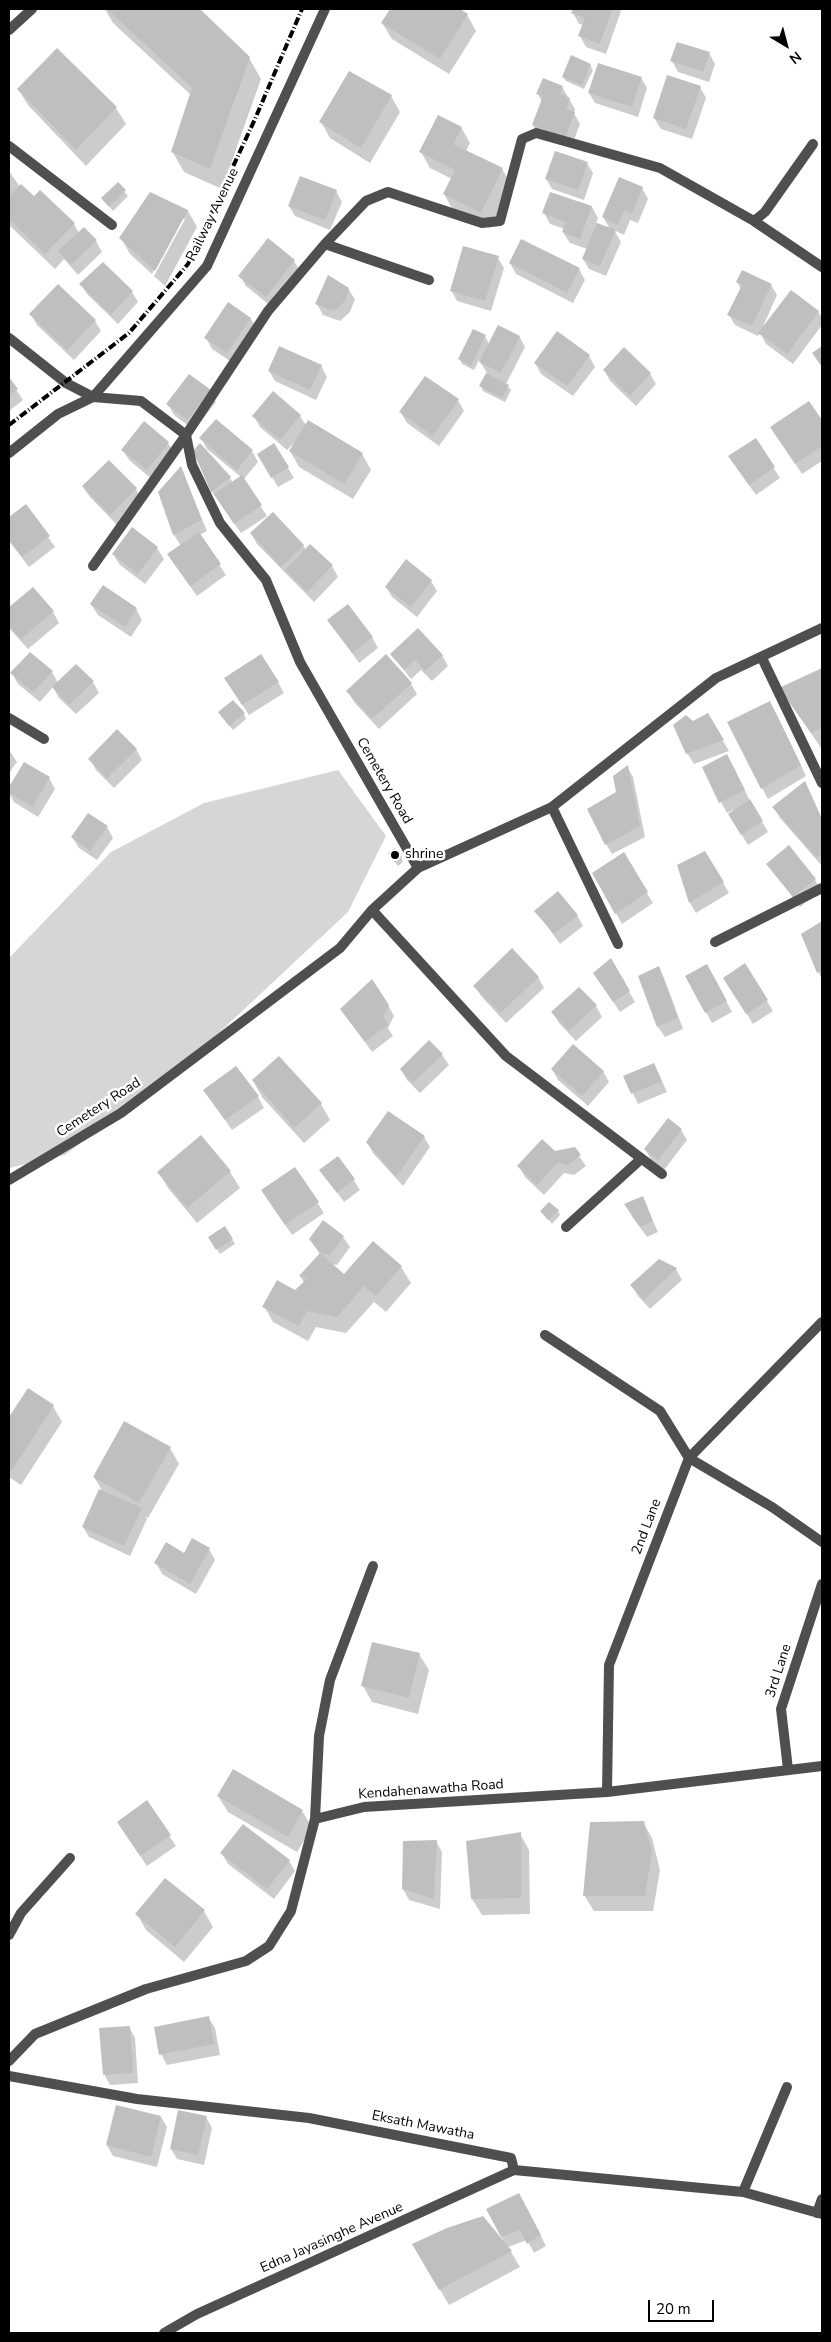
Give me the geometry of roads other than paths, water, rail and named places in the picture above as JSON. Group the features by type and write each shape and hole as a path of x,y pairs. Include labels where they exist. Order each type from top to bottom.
{"street":[{"path":"9,30 32,9"},
{"name":"Railway Avenue","path":"9,453 58,414 93,397 207,266 325,9"},
{"path":"93,566 186,435 268,311 325,244 366,201 388,192 482,223 500,221 522,139 536,133 660,168 754,221 822,266"},
{"path":"754,221 765,212 813,144"},
{"path":"9,146 112,225"},
{"path":"325,244 429,280"},
{"path":"9,338 66,383 93,397 141,402 186,435"},
{"name":"Cemetery Road","path":"9,1180 121,1113 340,948 372,910 418,868 300,662 266,580 220,523 192,465 186,435"},
{"path":"418,868 552,807 716,678 762,658 822,628"},
{"path":"762,658 822,783"},
{"path":"9,718 44,739"},
{"path":"552,807 618,944"},
{"path":"715,942 822,888"},
{"path":"372,910 506,1056 662,1174"},
{"path":"566,1227 641,1159"},
{"name":"2nd Lane","path":"607,1792 609,1665 689,1458 822,1322"},
{"path":"545,1335 660,1412 689,1458 772,1508 822,1542"},
{"path":"9,2061 35,2034 146,1988 246,1961 269,1946 291,1911 315,1819 319,1736 330,1680 373,1566"},
{"name":"3rd Lane","path":"788,1769 781,1709 822,1584"},
{"name":"Kendahenawatha Road","path":"315,1819 364,1807 607,1792 822,1766"},
{"path":"9,1935 21,1913 70,1858"},
{"name":"Eksath Mawatha","path":"9,2076 137,2099 309,2118 511,2158 514,2170"},
{"path":"743,2192 787,2087"},
{"path":"514,2170 743,2192 819,2214 822,2199"},
{"name":"Edna Jayasinghe Avenue","path":"164,2333 197,2314 514,2170"}],"railway":[{"path":"9,425 129,333 188,264 255,119 302,9"}],"place":[{"name":"shrine","path":"395,855"}]}
